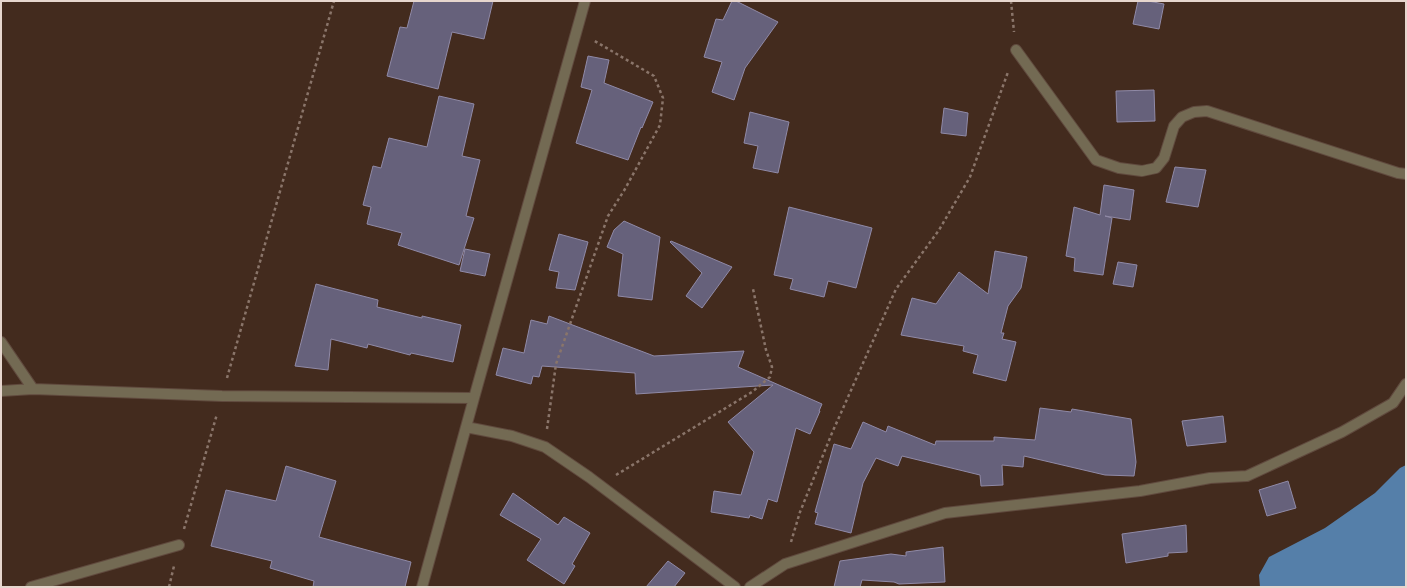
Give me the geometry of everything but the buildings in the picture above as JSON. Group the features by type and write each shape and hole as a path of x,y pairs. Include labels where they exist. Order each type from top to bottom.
{"street":[{"path":"422,587 585,1"},
{"path":"1016,50 1096,160 1120,168 1142,171 1156,168 1164,158 1174,126 1182,118 1194,112 1207,110 1398,173 1406,174"},
{"path":"1,342 33,389"},
{"path":"750,587 785,564 945,513 1140,491 1210,478 1247,476 1342,432 1393,403 1406,384"},
{"path":"1,391 33,389 222,396 474,398"},
{"path":"466,427 512,436 545,447 600,485 736,587"},
{"path":"31,587 179,545"}],"path":[{"path":"168,587 334,1"},
{"path":"785,564 802,505 832,433 896,289 939,230 970,177 1016,50 1011,1"},
{"path":"545,447 556,364 608,216 625,189 660,125 663,98 654,76 577,31"},
{"path":"600,485 752,392 770,377 772,367 766,350 753,289"}],"water":[{"path":"1406,465 1406,587 1260,587 1259,575 1269,557 1325,528 1375,493 1400,468"}]}
